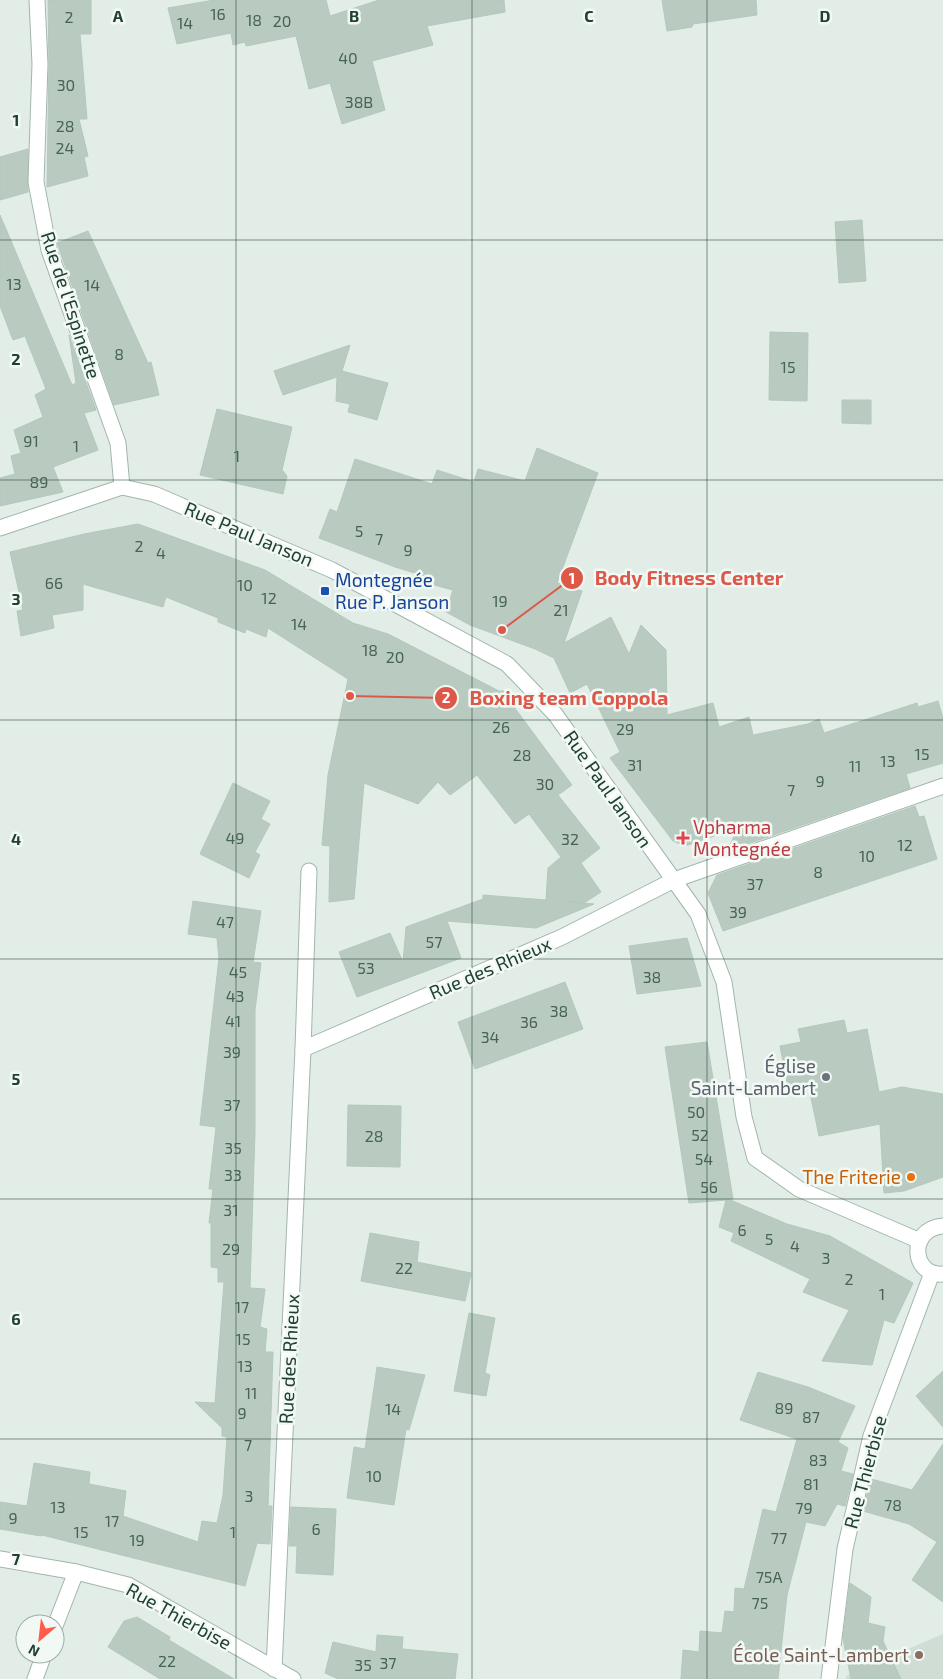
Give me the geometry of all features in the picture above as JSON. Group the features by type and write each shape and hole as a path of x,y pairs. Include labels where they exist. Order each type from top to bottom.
{"street":[{"name":"Rue de l'Espinette","path":"37,0 40,64 36,182 49,250 118,443 122,487"},
{"path":"0,528 122,487"},
{"name":"Rue Paul Janson","path":"122,487 154,494 332,570 507,664 555,714 698,914 724,982 744,1117 755,1158 799,1190 920,1240"},
{"name":"Rue des Rhieux","path":"303,1049 562,937 674,880 943,786"},
{"name":"Rue des Rhieux","path":"274,1668 303,1049 309,872"},
{"path":"937,1274 918,1258 917,1249 920,1240 928,1230 943,1226"},
{"name":"Rue Thierbise","path":"829,1679 845,1549 871,1436 937,1274"},
{"name":"Rue Thierbise","path":"0,1559 76,1572 128,1586 293,1679"},
{"path":"60,1614 76,1572"},
{"path":"35,1679 40,1664"}],"shaded area":[{"name":"École Saint-Lambert","path":"943,1634 943,1679 846,1679 846,1676"}],"building":[{"path":"48,0 91,0 91,34 80,34 87,119 79,119 88,156 84,157 88,176 47,187 49,64"},
{"path":"214,0 326,0 330,16 379,0 504,0 505,12 427,26 433,45 372,61 385,110 342,124 330,83 309,89 296,36 246,46 245,42 233,45 231,33 177,44 168,8"},
{"path":"662,0 756,0 757,15 693,24 692,27 667,31"},
{"path":"28,149 28,192 0,200 0,157"},
{"path":"0,215 72,385 76,383 69,335 96,410 84,413 98,450 53,467 63,492 0,506 0,478 15,474 11,456 21,453 14,430 43,417 35,395 46,389 25,336 13,340 0,306"},
{"path":"862,220 866,281 839,283 835,222"},
{"path":"88,231 148,363 151,362 159,395 114,405 57,243"},
{"path":"770,332 808,333 807,401 769,400"},
{"path":"350,345 342,371 388,383 377,420 348,412 350,404 336,401 337,377 283,395 274,371"},
{"path":"842,400 871,400 871,424 842,423"},
{"path":"217,409 292,427 282,470 287,476 283,494 200,475"},
{"path":"537,448 598,473 557,583 582,591 564,643 611,617 629,654 641,625 666,650 667,715 713,703 719,727 749,717 753,735 808,724 819,719 824,733 917,703 918,707 938,701 943,718 943,763 906,774 910,788 727,851 738,828 685,846 673,841 610,758 620,752 587,684 570,693 554,658 470,625 446,612 453,590 434,585 435,579 395,567 319,538 330,509 337,512 355,459 432,484 437,470 474,482 478,469 525,481"},
{"path":"138,524 265,570 353,623 388,634 499,691 508,691 508,699 572,785 558,795 600,848 581,863 601,892 584,903 594,904 536,928 447,921 461,958 357,997 339,952 390,933 403,962 406,927 483,899 483,895 546,900 548,868 561,857 529,814 515,824 477,775 450,795 438,782 418,804 364,783 354,899 329,902 330,846 322,845 328,775 348,679 268,628 266,637 246,629 245,633 218,622 218,618 166,597 163,607 83,584 83,610 52,615 54,628 21,636 17,611 23,610 10,552 84,534"},
{"path":"233,783 270,801 261,819 270,824 255,852 260,855 249,878 200,854"},
{"path":"915,806 919,817 924,816 937,859 723,931 708,893 717,875"},
{"path":"193,901 261,911 253,962 261,963 255,1010 255,1132 250,1288 265,1289 260,1327 267,1329 265,1352 273,1352 268,1506 272,1506 270,1544 257,1543 245,1586 42,1535 0,1529 0,1502 27,1506 34,1463 90,1472 89,1484 126,1491 123,1516 198,1542 202,1521 217,1523 223,1495 227,1437 222,1436 222,1428 195,1402 215,1403 224,1282 218,1282 218,1268 211,1267 211,1223 209,1223 213,1189 209,1189 216,1127 200,1125 219,958 217,938 188,934"},
{"path":"687,938 701,986 637,994 629,946"},
{"path":"565,982 583,1029 475,1069 458,1022"},
{"path":"844,1020 847,1033 867,1029 879,1092 902,1087 943,1094 943,1177 904,1191 884,1193 880,1124 819,1136 809,1088 789,1092 780,1046 801,1042 798,1029"},
{"path":"707,1042 733,1199 728,1199 787,1224 830,1236 913,1283 894,1323 884,1320 872,1365 822,1361 849,1310 803,1292 810,1279 731,1241 734,1233 719,1227 726,1200 689,1203 665,1047"},
{"path":"348,1105 401,1106 400,1167 347,1166"},
{"path":"370,1233 419,1242 417,1262 471,1273 465,1301 361,1281"},
{"path":"469,1313 495,1318 485,1373 490,1375 486,1396 454,1391"},
{"path":"377,1367 425,1375 409,1430 406,1429 394,1505 347,1498 354,1447 365,1449"},
{"path":"943,1371 943,1427 916,1396"},
{"path":"758,1372 808,1387 855,1406 838,1442 848,1448 841,1471 853,1474 845,1506 837,1504 825,1526 806,1522 787,1595 778,1679 681,1679 683,1650 699,1652 700,1631 722,1633 725,1611 734,1612 735,1588 744,1589 763,1509 776,1512 797,1439 740,1420"},
{"path":"943,1444 943,1602 912,1580 937,1542 909,1524 863,1511 871,1479 912,1490"},
{"path":"291,1507 336,1509 333,1575 296,1573 297,1546 289,1546"},
{"path":"850,1583 871,1597 868,1623 885,1627 883,1641 901,1679 851,1679 843,1639"},
{"path":"137,1617 170,1637 169,1640 234,1679 160,1679 108,1647 124,1621"},
{"path":"377,1635 403,1637 402,1649 458,1654 455,1679 338,1679 325,1673 333,1642 376,1652"}],"place":[{"name":"Montegnée Rue P. Janson","path":"325,591"},
{"name":"Body Fitness Center","path":"502,630"},
{"name":"Boxing team Coppola","path":"350,696"},
{"name":"Vpharma Montegnée","path":"683,838"},
{"name":"Église Saint-Lambert","path":"826,1077"},
{"name":"The Friterie","path":"911,1177"},
{"name":"École Saint-Lambert","path":"919,1655"}]}
